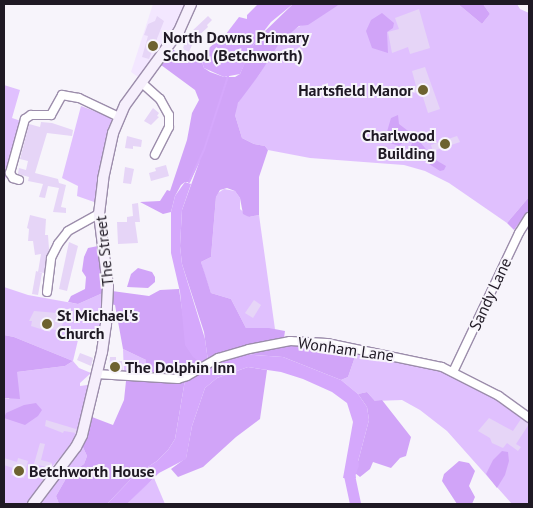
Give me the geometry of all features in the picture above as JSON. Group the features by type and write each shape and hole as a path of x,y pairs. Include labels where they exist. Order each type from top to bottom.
{"street":[{"name":"The Street","path":"34,504 76,448 82,435 102,352 108,305 108,286 99,214 102,179 119,117 179,32 192,4"},
{"path":"142,83 160,99 169,115 169,127 155,156"},
{"path":"19,180 13,178 10,174 25,119 31,115 51,115 62,95 79,98 119,117"},
{"path":"47,292 51,258 58,244 68,231 99,214"},
{"name":"Sandy Lane","path":"453,372 519,233 529,217"},
{"name":"Wonham Lane","path":"96,374 178,379 226,356 249,348 290,341 327,343 425,362 453,372 499,396 529,418"}],"shaded area":[{"name":"North Downs Primary School (Betchworth)","path":"153,4 187,4 179,26 141,79 131,72"},
{"path":"258,4 293,4 271,22 254,44 240,74 224,77 204,68 202,62 210,47 226,34 239,17 247,19 247,15"},
{"path":"293,4 340,4 308,25 299,26 280,42 238,103 235,115 242,138 254,144 265,146 268,150 259,177 259,215 249,217 243,214 240,198 235,191 227,188 220,190 216,197 211,257 201,262 211,293 231,299 246,328 269,328 285,331 284,338 208,361 204,332 182,264 180,246 182,210 200,160 190,182 185,182 181,185 175,196 171,212 163,214 140,202 160,201 167,190 170,191 187,140 192,113 199,100 195,90 161,65 172,49 189,59 202,62 204,68 210,72 224,77 235,77 240,74 250,50 260,36"},
{"path":"340,4 458,4 482,24 490,14 483,4 517,4 520,9 529,13 529,197 507,223 449,183 425,171 404,165 310,158 268,150 265,146 254,144 242,138 235,115 235,108 244,93 259,75 273,50 293,30"},
{"path":"458,4 483,4 490,14 482,24"},
{"path":"382,13 394,23 393,28 387,32 388,53 372,48 366,31 371,20"},
{"path":"4,85 20,90 12,118 21,121 5,180"},
{"path":"81,106 110,117 113,122 97,203 77,196 78,186 62,178"},
{"path":"398,115 399,124 416,137 434,159 446,166 444,170 440,171 409,151 412,143 407,139 399,146 387,142 386,135 391,118"},
{"path":"185,182 191,184 182,210 180,246 182,264 205,339 208,361 203,364 193,357 185,345 180,292 171,253 171,212 175,196"},
{"path":"224,189 235,191 240,198 240,209 249,217 259,215 275,329 246,328 231,299 211,293 201,262 211,257 216,197"},
{"path":"529,197 529,210 514,230 507,223"},
{"path":"98,246 105,292 78,304 68,302 71,296 85,289 86,277 82,271 84,257 88,248"},
{"path":"138,268 152,272 155,277 155,282 148,288 127,287 131,274"},
{"path":"4,287 28,295 78,304 105,292 101,334 79,336 73,361 14,337 4,335"},
{"path":"179,289 183,316 203,364 181,376 146,376 146,360 123,349 115,305 111,304 112,291 149,296 160,290"},
{"path":"4,335 14,337 73,361 65,366 17,372 20,399 4,398"},
{"path":"283,344 311,344 357,351 348,377 341,380 283,357 241,354"},
{"path":"123,349 146,360 146,376 124,374"},
{"path":"357,351 439,368 494,396 529,422 529,504 512,504 447,431 420,410 402,400 375,401 367,392 358,394 341,380 348,377"},
{"path":"241,354 283,357 341,380 358,394 367,407 369,420 355,473 356,478 343,478 353,422 347,403 332,392 303,379 281,372 248,367 217,378 205,388 192,426 186,459 159,473 127,504 107,504 134,476 157,461 168,450 175,439 185,380 218,361"},
{"path":"73,361 79,368 91,373 80,383 80,386 87,385 89,387 83,423 80,423 71,445 51,468 27,504 4,504 4,398 9,399 17,372 65,366"},
{"path":"248,367 267,370 260,419 236,437 203,467 178,477 171,469 186,458 192,426 205,388 217,378"},
{"path":"143,380 180,383 185,380 175,439 168,450 157,461 134,476 107,504 59,504 56,496 68,475 84,464 87,456 82,445 92,417 113,425 124,400 126,381"},
{"path":"367,392 375,401 382,400 411,437 406,456 400,458 391,468 373,462 370,469 360,477 355,473 369,420 367,407 358,394"},
{"path":"36,403 42,410 38,416 25,425 4,418 6,413 24,405"},
{"path":"82,445 87,456 84,464 68,475 56,496 59,504 41,504"},
{"path":"502,451 508,452 509,461 505,475 497,488 486,474 493,460"},
{"path":"459,461 469,463 475,471 469,486 475,497 472,504 457,504 442,481 444,474"},
{"path":"154,478 165,504 127,504 145,486"}],"building":[{"path":"419,9 430,48 410,54 408,47 392,53 388,32 399,29 395,18"},
{"path":"157,16 164,21 149,59 142,57 148,36 144,35 148,24 155,21"},
{"path":"208,16 212,20 207,25 208,27 194,40 189,52 183,49 186,36 188,37"},
{"name":"Hartsfield Manor","path":"425,67 440,109 428,113 421,91 414,93 412,87 416,86 412,71"},
{"path":"153,108 159,113 157,116 159,117 151,125 144,121"},
{"path":"41,122 52,123 73,130 72,136 47,133 35,173 58,179 59,183 66,185 61,207 66,208 66,213 53,212 59,188 48,186 45,198 39,197 43,184 28,181 29,177 18,174 19,168 26,170 28,161 20,159 29,124 40,127"},
{"path":"127,136 142,140 141,147 125,148"},
{"name":"Charlwood Building","path":"457,136 460,142 433,151 431,145"},
{"path":"166,165 169,176 151,181 149,173 156,171 155,168"},
{"path":"125,167 134,169 131,184 123,183"},
{"path":"138,203 140,222 135,222 138,243 118,244 117,222 127,222 127,217 133,216 132,204"},
{"path":"30,215 46,219 45,235 48,235 49,249 44,273 38,272 41,254 35,255 33,241 28,241 29,229 27,228"},
{"path":"69,242 78,246 67,291 59,289"},
{"path":"36,271 42,273 38,295 32,294"},
{"path":"254,300 261,305 253,318 245,313"},
{"name":"St Michael's Church","path":"34,311 57,313 56,316 64,318 61,331 51,329 50,332 31,326 32,321 29,321"},
{"path":"80,353 93,358 91,366 77,360"},
{"path":"110,357 116,357 116,361 122,361 123,370 109,369"},
{"path":"489,418 513,431 521,419 529,424 516,444 521,447 518,451 507,443 503,448 492,443 490,438 478,431"},
{"path":"46,420 76,429 76,433 64,431 63,433 45,426"},
{"path":"40,443 45,444 41,460 52,463 51,468 34,464"},
{"name":"Betchworth House","path":"4,458 17,462 18,458 28,461 24,478 11,475 13,468 4,465"}],"waterway":[{"path":"189,182 204,150 228,76"},
{"path":"353,464 349,475 355,504"}],"place":[{"name":"North Downs Primary School (Betchworth)","path":"153,46"},
{"name":"Hartsfield Manor","path":"423,90"},
{"name":"Charlwood Building","path":"445,144"},
{"name":"St Michael's Church","path":"47,324"},
{"name":"The Dolphin Inn","path":"115,367"},
{"name":"Betchworth House","path":"19,471"}]}
